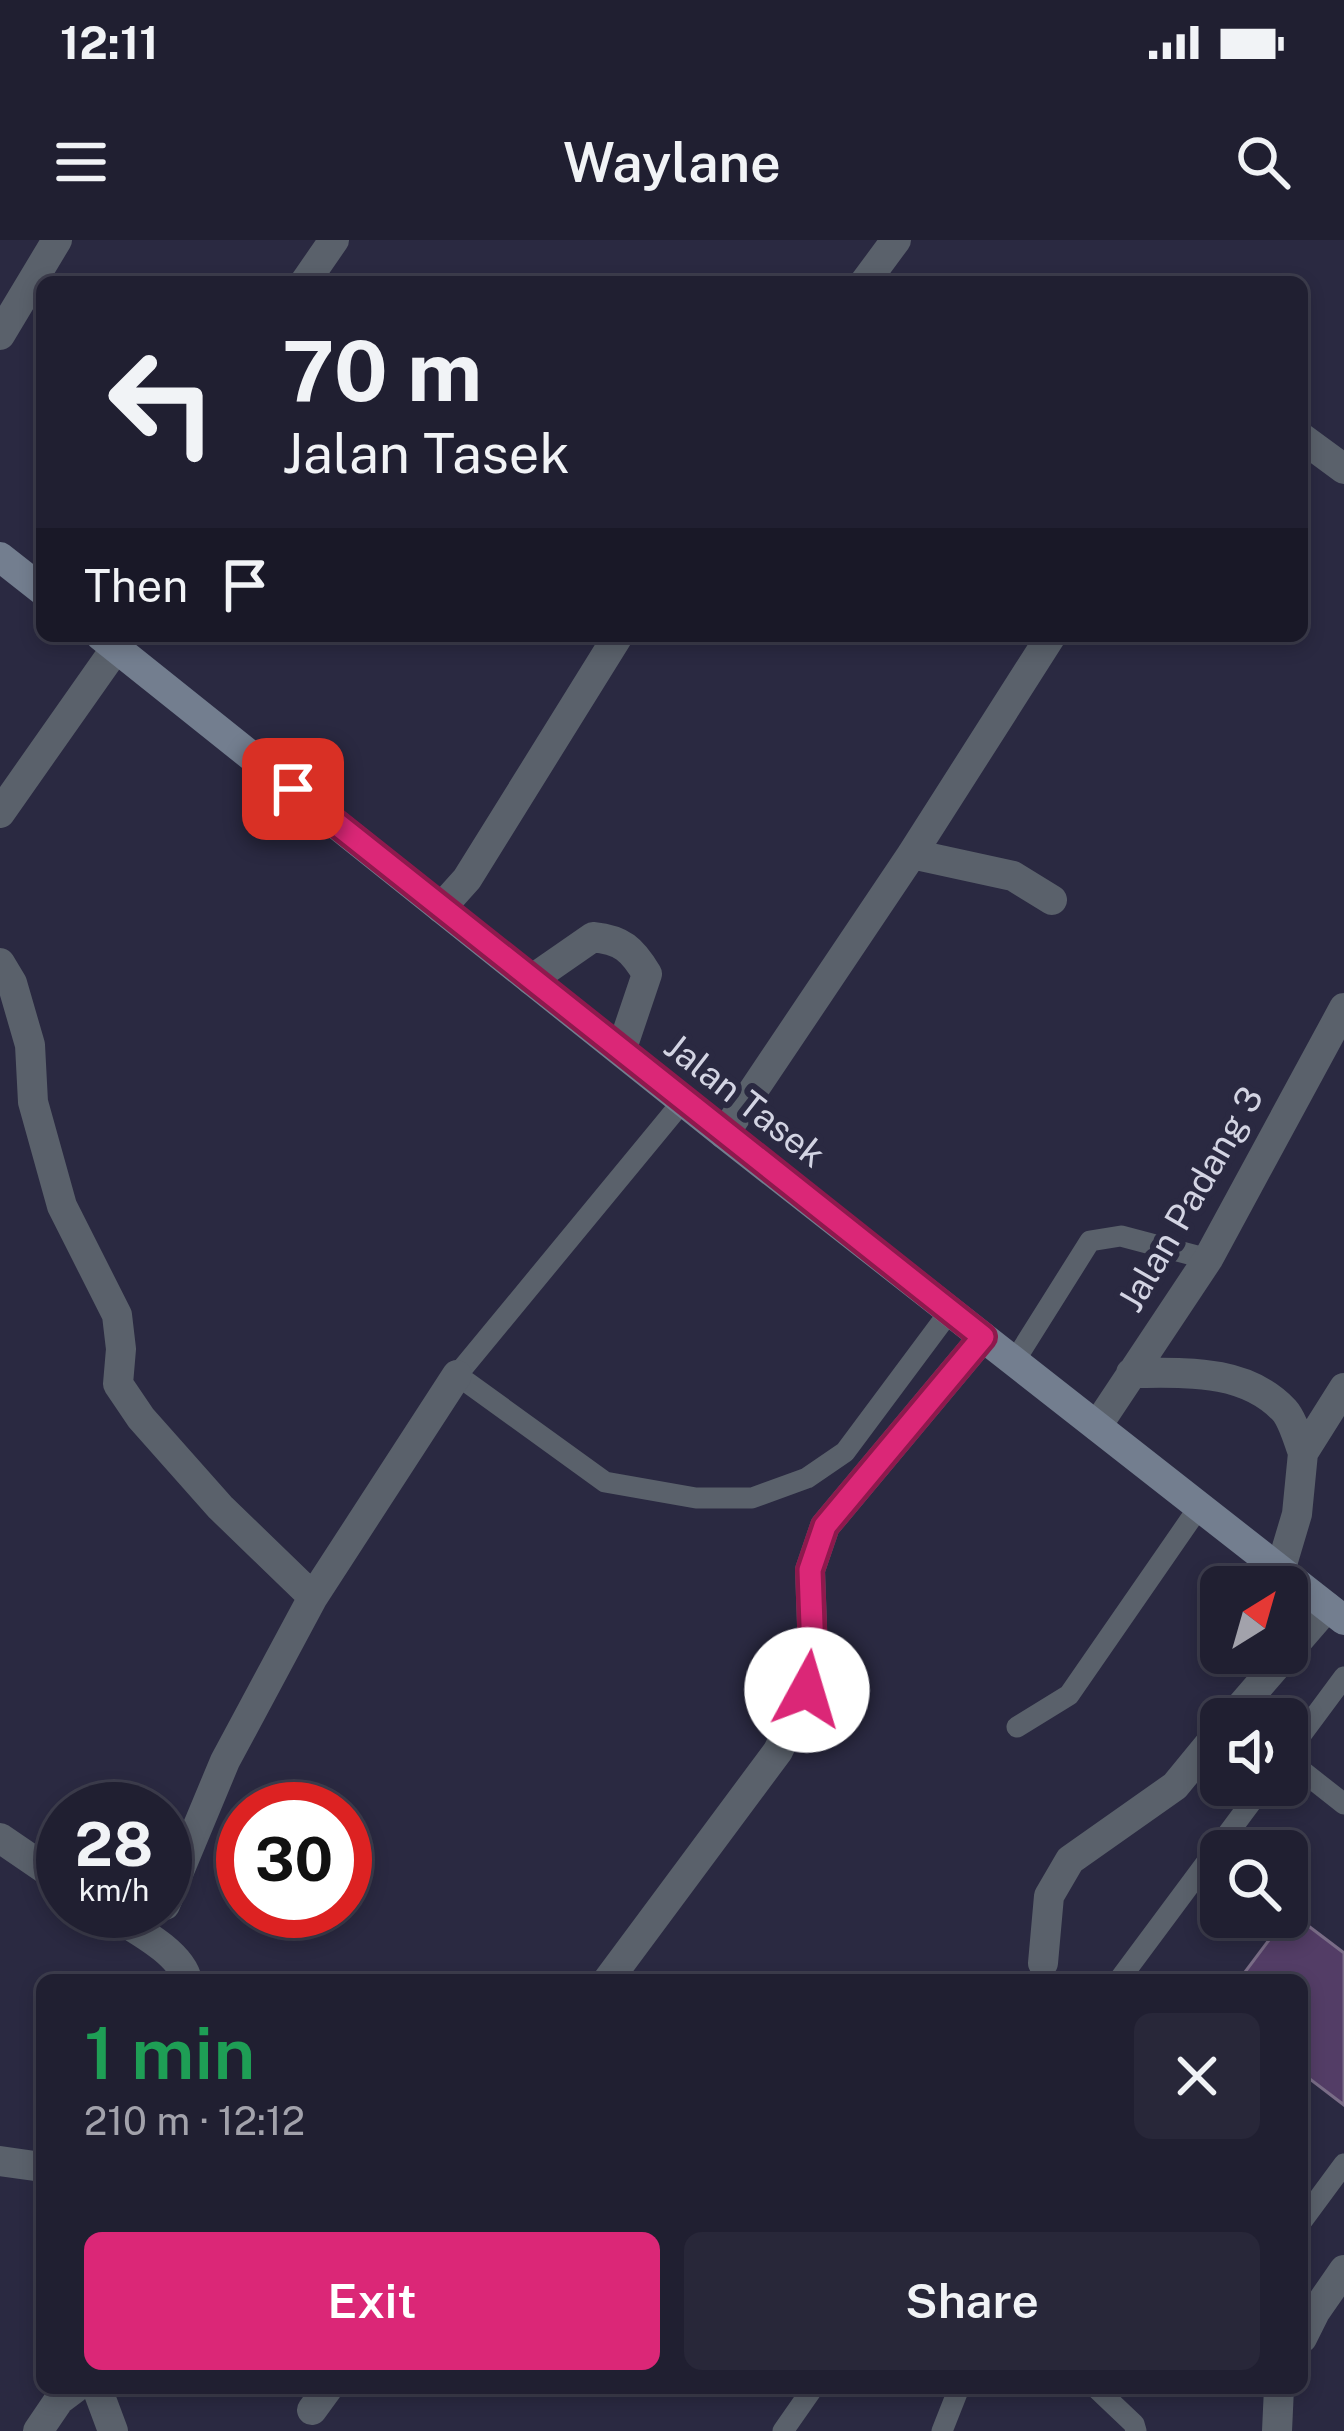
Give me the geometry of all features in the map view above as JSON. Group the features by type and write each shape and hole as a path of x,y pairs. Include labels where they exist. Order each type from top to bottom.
{"main road":[{"path":"0,557 36,584"},
{"name":"Jalan Tasek","path":"109,642 1275,1566"},
{"name":"Jalan Tasek","path":"1308,1592 1335,1614"}],"street":[{"path":"0,335 57,240"},
{"path":"309,276 334,240"},
{"path":"869,276 896,240"},
{"path":"1308,443 1344,470"},
{"path":"0,813 109,642"},
{"path":"441,908 467,879 614,642"},
{"path":"724,1134 1047,642"},
{"path":"912,854 1013,876 1052,900"},
{"path":"531,980 592,937 617,939 634,952 647,974 621,1051"},
{"path":"0,963 12,983 30,1045 33,1102 62,1206 117,1315 118,1384 141,1418 220,1508 313,1597"},
{"name":"Jalan Padang 3","path":"1096,1426 1208,1258 1344,1008"},
{"path":"612,1974 778,1751 807,1690 813,1653 810,1570 825,1526 983,1337"},
{"path":"1131,1373 1204,1373 1251,1385 1286,1412 1304,1453"},
{"path":"192,1842 225,1761 313,1597 457,1375"},
{"path":"1281,1566 1297,1514 1304,1453 1344,1388"},
{"path":"1251,1698 1335,1614"},
{"path":"1043,1963 1049,1896 1070,1860 1175,1786 1200,1756"},
{"path":"0,1838 36,1863"},
{"path":"146,1938 185,1974"},
{"path":"158,1946 159,1938"},
{"path":"0,2162 36,2166"},
{"path":"1308,2326 1344,2270"},
{"path":"38,2431 66,2394"},
{"path":"99,2394 113,2431"},
{"path":"1277,2431 1280,2394"}],"lane":[{"path":"683,1101 457,1375 605,1482 696,1498 752,1498 807,1478 845,1452 950,1311"},
{"path":"1014,1361 1090,1241 1120,1236 1208,1258"},
{"path":"1017,1727 1069,1695 1199,1507"},
{"path":"1308,1727 1344,1677"},
{"path":"1308,1774 1344,1804"},
{"path":"1123,1974 1248,1806"},
{"path":"1308,2213 1344,2164"},
{"path":"783,2431 809,2394"},
{"path":"942,2431 956,2394"},
{"path":"1102,2394 1136,2431"}],"building":[{"path":"1308,1926 1344,1953 1344,2105 1308,2082 1308,1974 1244,1974 1270,1938 1308,1938"}],"route":[{"path":"293,789 983,1337 825,1526 810,1570 813,1653 807,1690"}]}
